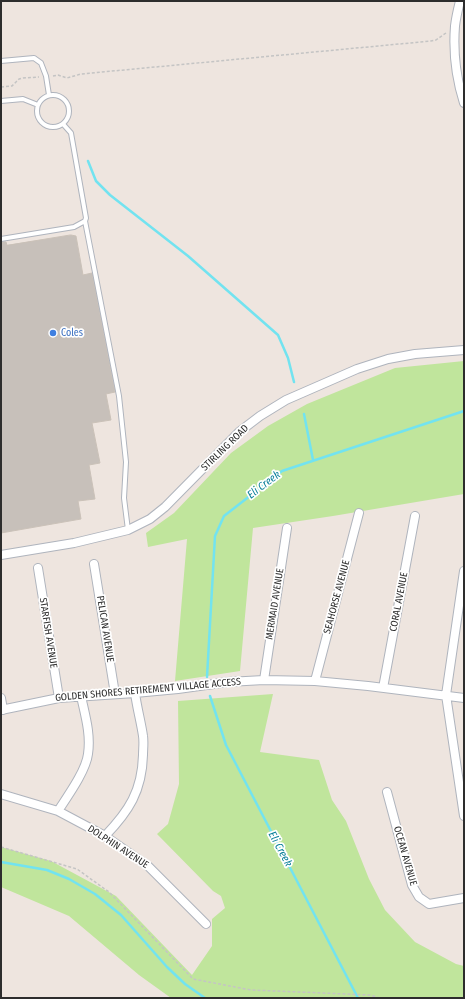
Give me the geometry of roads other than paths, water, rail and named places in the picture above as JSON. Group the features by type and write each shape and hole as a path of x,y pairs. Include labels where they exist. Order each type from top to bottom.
{"street":[{"path":"461,6 455,25 454,52 459,88 464,103"},
{"name":"STIRLING ROAD","path":"1,555 74,543 128,530 150,519 165,507 239,432 260,416 286,400 358,369 388,359 415,354 462,350"},
{"name":"SEAHORSE AVENUE","path":"315,681 359,513"},
{"name":"CORAL AVENUE","path":"383,688 415,516"},
{"name":"MERMAID AVENUE","path":"264,680 287,528"},
{"name":"PELICAN AVENUE","path":"94,564 115,694"},
{"name":"STARFISH AVENUE","path":"38,568 59,698"},
{"path":"464,571 446,695 464,816"},
{"name":"GOLDEN SHORES RETIREMENT VILLAGE ACCESS","path":"2,710 59,698 135,694 228,682 264,680 315,681 464,698"},
{"path":"105,836 121,819 133,800 140,784 143,766 144,737 135,694"},
{"path":"58,812 84,766 88,754 88,728 81,696"},
{"path":"1,698 2,710"},
{"name":"OCEAN AVENUE","path":"387,792 412,885 419,897 429,904 464,898"},
{"name":"DOLPHIN AVENUE","path":"1,794 58,812 105,836 148,866 206,924"}],"lane":[{"path":"1,61 34,58 41,63 46,76 49,95"},
{"path":"55,94 60,96 68,104 69,115 63,124 53,127 44,124 38,116 38,105 44,97 55,94"},
{"path":"1,101 23,99 38,105"},
{"path":"63,124 71,133 86,218 85,221 119,396 126,462 124,498 128,530"},
{"path":"1,239 74,227 85,221"}],"waterway":[{"path":"88,161 96,181 110,195 188,256 278,335 288,358 294,382"},
{"name":"Eli Creek","path":"207,677 215,536 224,516 282,471 464,411"},
{"path":"304,414 313,460"},
{"name":"Eli Creek","path":"210,696 226,745 358,998"},
{"path":"1,862 47,870 69,879 95,894 121,915 167,967 185,984 205,998"}],"place":[{"name":"Coles","path":"53,333"}]}
